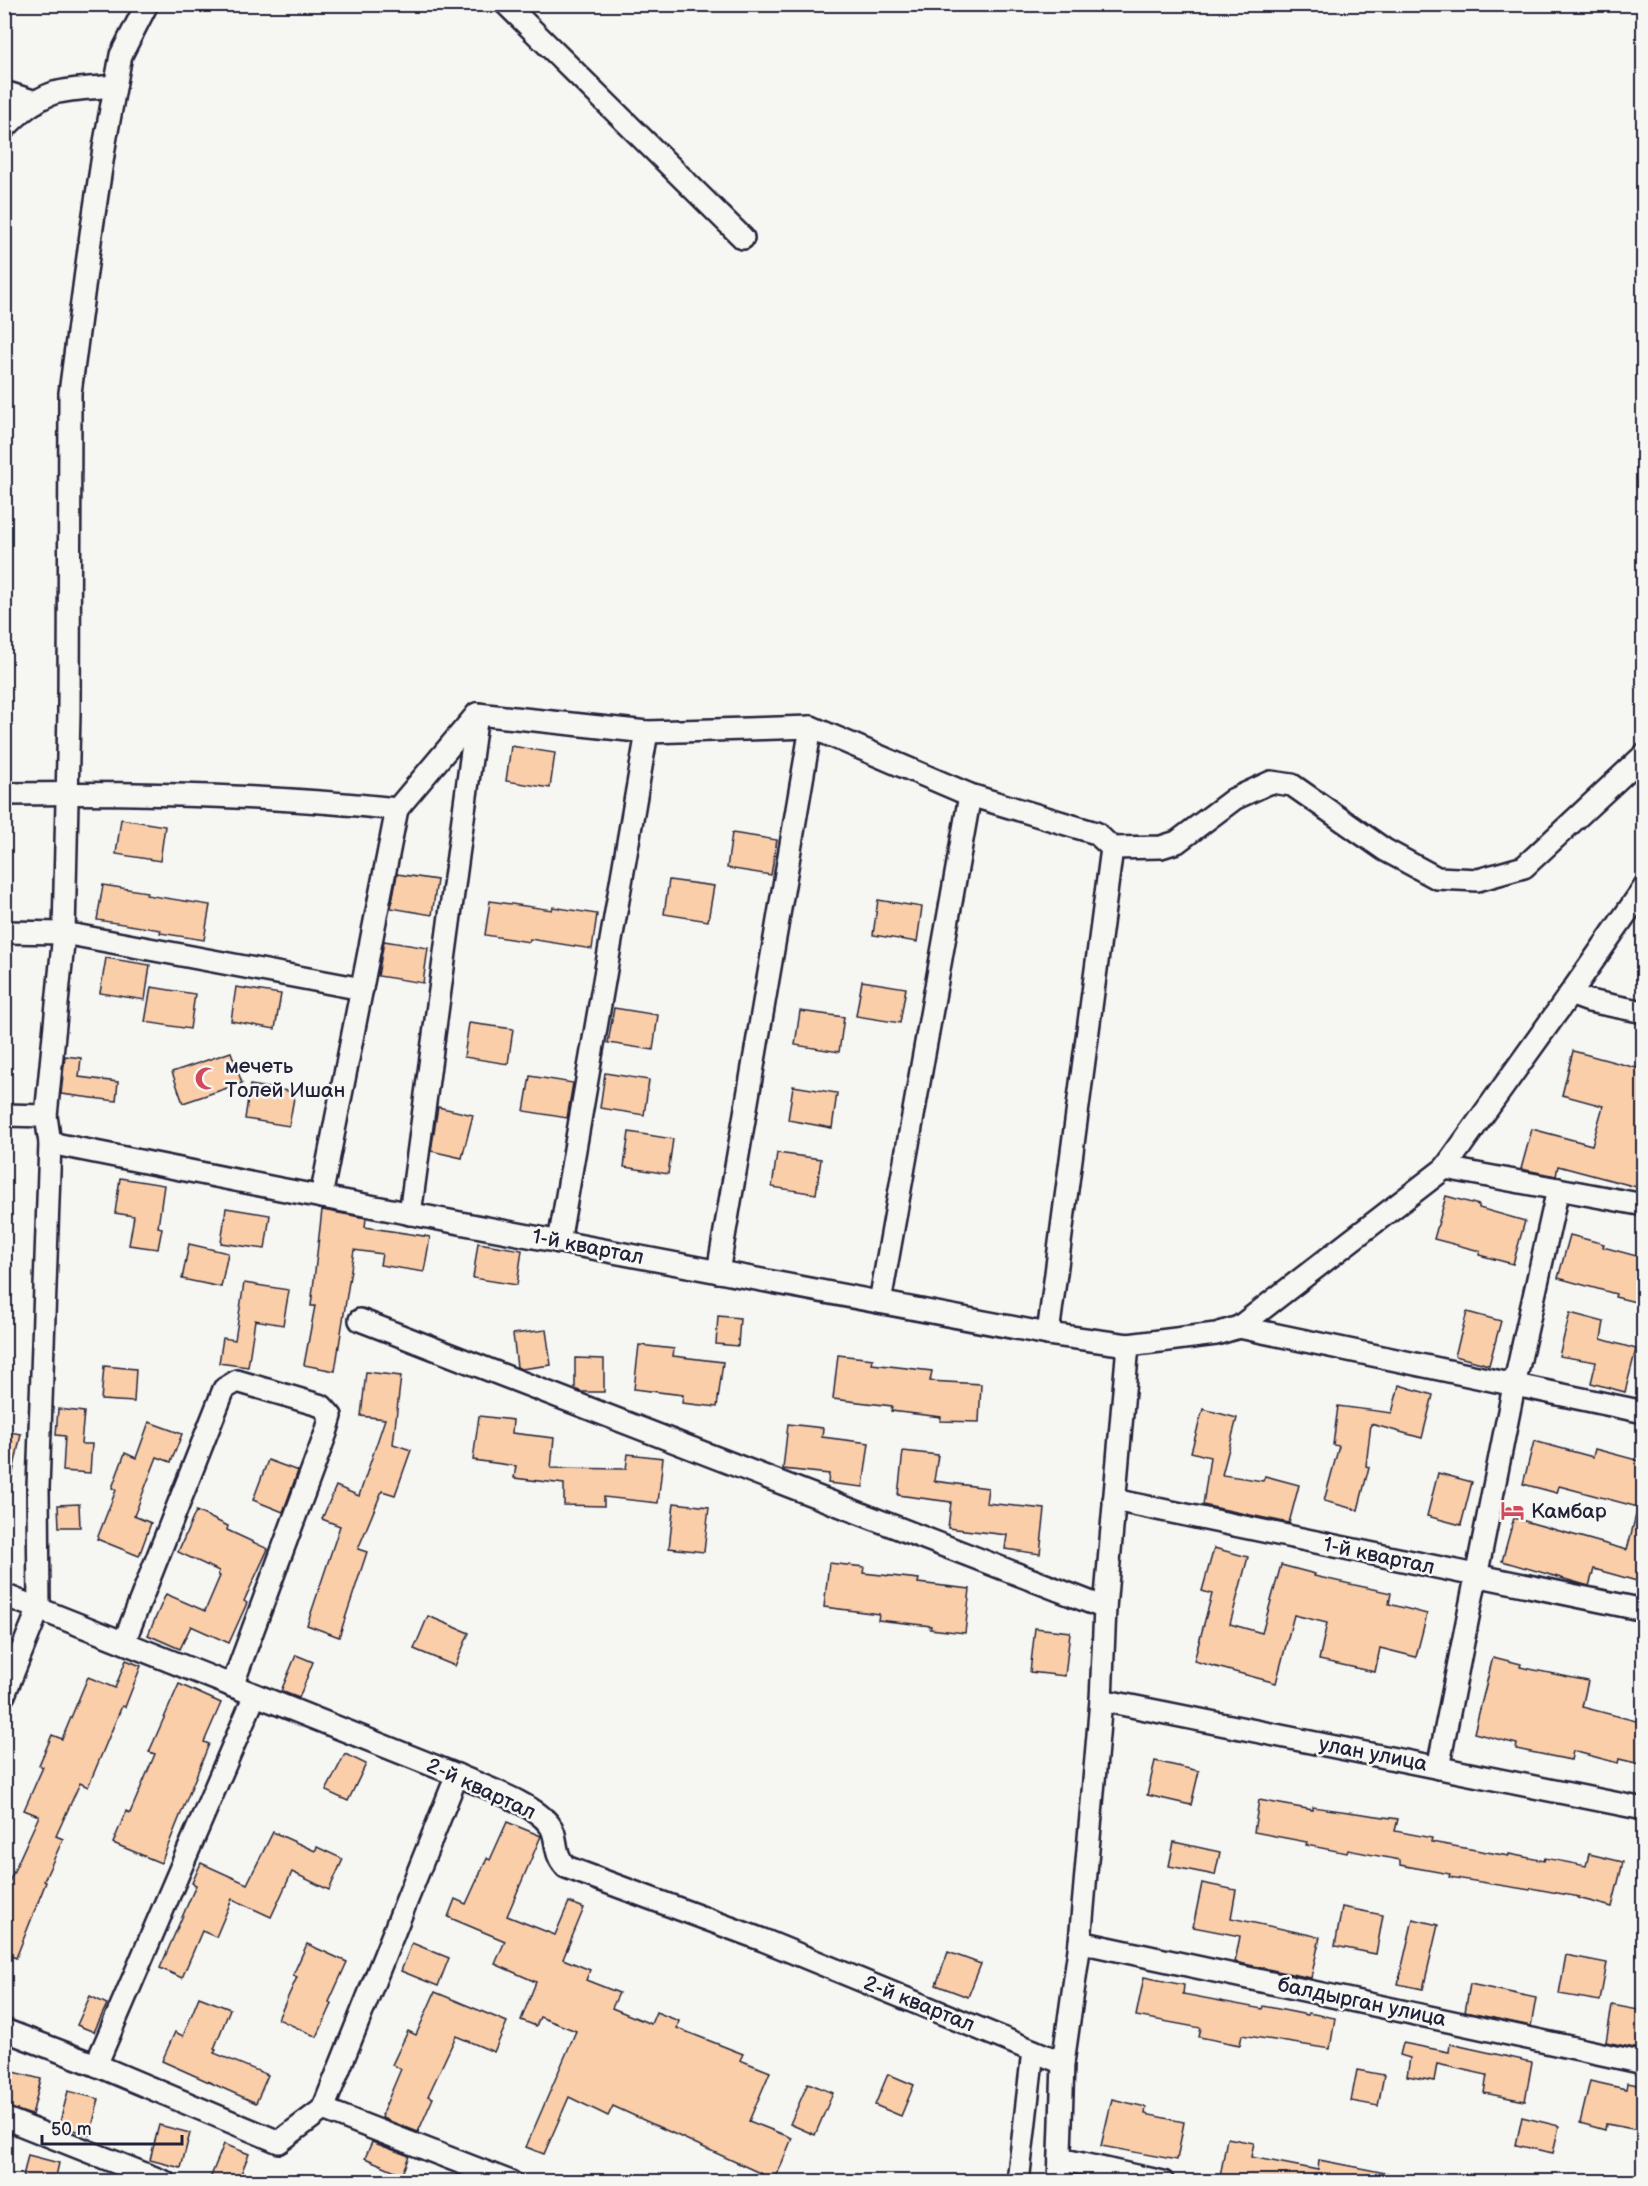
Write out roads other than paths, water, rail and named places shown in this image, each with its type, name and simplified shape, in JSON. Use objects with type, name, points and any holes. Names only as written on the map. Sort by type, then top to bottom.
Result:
[{"type":"street","points":[[4,1695],[39,1608],[38,1488],[50,1143],[46,1116],[64,933],[70,393],[92,223],[121,55],[147,4]]},
{"type":"street","points":[[506,4],[743,238]]},
{"type":"street","points":[[4,129],[36,102],[54,93],[116,86]]},
{"type":"street","points":[[4,92],[36,102]]},
{"type":"street","points":[[477,714],[647,732],[810,727],[970,795],[1096,833],[1112,848],[1161,847],[1177,842],[1234,799],[1270,782],[1292,785],[1385,850],[1437,878],[1478,880],[1524,867],[1644,755]]},
{"type":"street","points":[[321,1197],[397,809],[477,714]]},
{"type":"street","points":[[410,1214],[477,714]]},
{"type":"street","points":[[718,1272],[810,727]]},
{"type":"street","points":[[558,1242],[647,732]]},
{"type":"street","points":[[4,794],[67,793],[314,800],[397,809]]},
{"type":"street","points":[[880,1302],[970,795]]},
{"type":"street","points":[[1048,1334],[1112,848]]},
{"type":"street","points":[[1239,1327],[1444,1168],[1644,888]]},
{"type":"street","points":[[4,932],[64,933],[362,989]]},
{"type":"street","points":[[1570,994],[1589,1001],[1644,1012]]},
{"type":"street","points":[[4,1115],[46,1116]]},
{"type":"street","name":"1-й квартал","points":[[50,1143],[321,1197],[1048,1334],[1128,1345],[1216,1334],[1239,1327]]},
{"type":"street","points":[[1444,1168],[1644,1205]]},
{"type":"street","points":[[1438,1768],[1514,1386],[1558,1189]]},
{"type":"street","points":[[360,1320],[1104,1608]]},
{"type":"street","points":[[1239,1327],[1644,1412]]},
{"type":"street","points":[[1059,2181],[1063,2063],[1080,1942],[1101,1700],[1104,1608],[1128,1345]]},
{"type":"street","points":[[124,1642],[224,1389],[237,1380],[322,1406],[331,1416],[326,1432],[232,1686]]},
{"type":"street","name":"1-й квартал","points":[[1114,1500],[1644,1610]]},
{"type":"street","name":"2-й квартал","points":[[4,1595],[522,1803],[543,1817],[551,1826],[558,1859],[566,1867],[764,1940],[1063,2063]]},
{"type":"street","points":[[96,2065],[255,1695]]},
{"type":"street","name":"улан улица","points":[[1101,1700],[1644,1809]]},
{"type":"street","points":[[4,2030],[96,2065],[279,2142],[323,2109],[457,1775]]},
{"type":"street","name":"балдырган улица","points":[[1080,1942],[1644,2063]]},
{"type":"street","points":[[1018,2181],[1033,2051]]},
{"type":"street","points":[[323,2109],[511,2181]]},
{"type":"street","points":[[4,2118],[165,2181]]},
{"type":"street","points":[[1060,2159],[1163,2181]]},
{"type":"place","name":"мечеть Толей Ишан","points":[[207,1078]]},
{"type":"place","name":"Камбар","points":[[1513,1511]]}]
